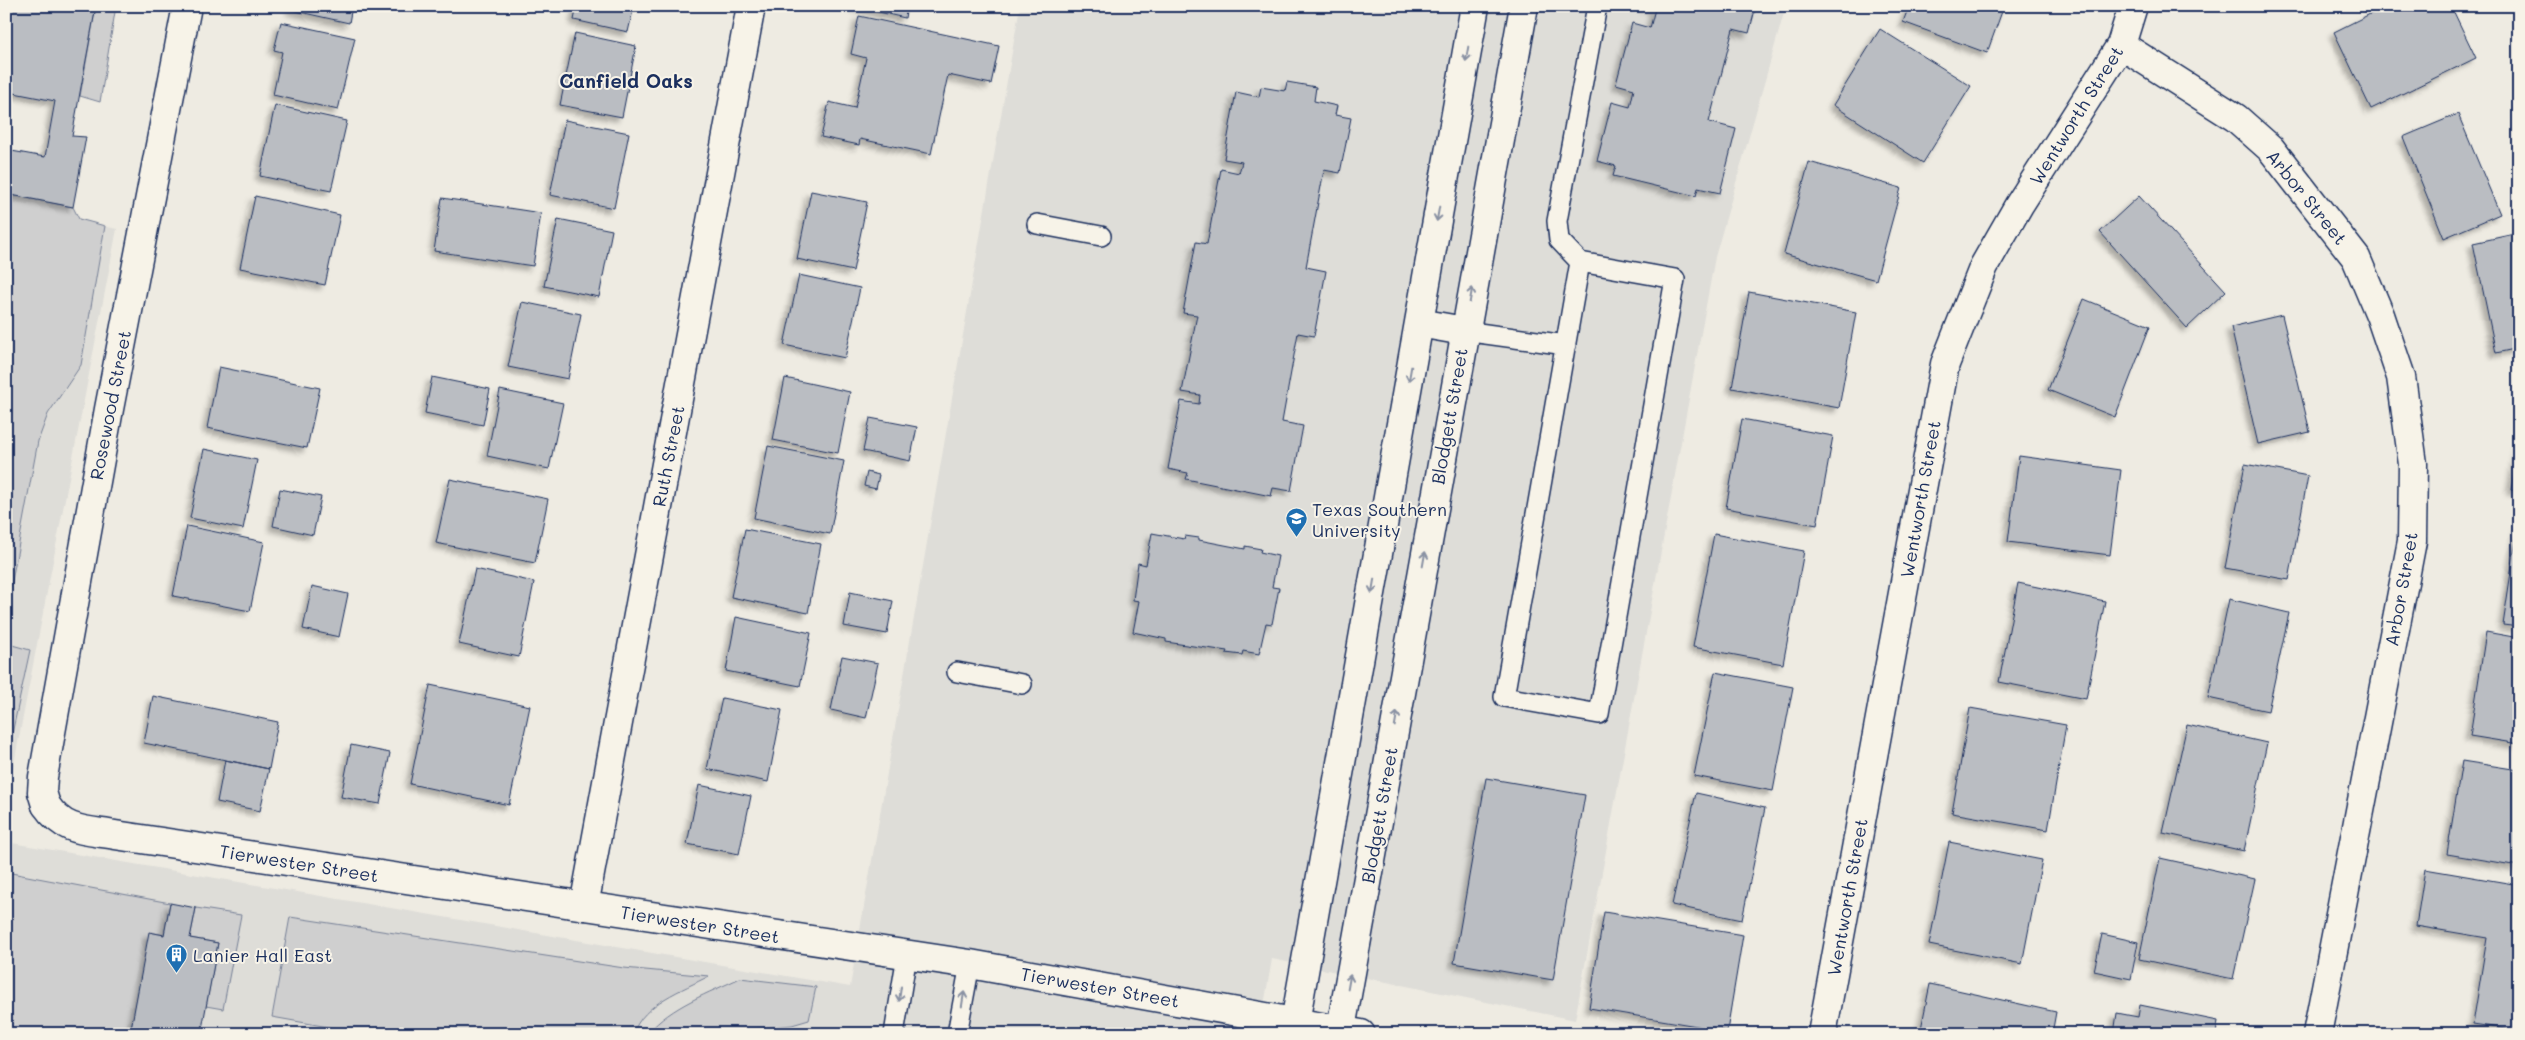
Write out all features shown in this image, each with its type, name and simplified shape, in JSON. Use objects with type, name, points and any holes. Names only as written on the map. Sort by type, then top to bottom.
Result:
[{"type":"street","name":"Rosewood Street","points":[[46,804],[42,792],[46,758],[109,409],[187,6]]},
{"type":"street","name":"Ruth Street","points":[[584,906],[751,6]]},
{"type":"street","points":[[1294,1029],[1476,6]]},
{"type":"street","name":"Blodgett Street","points":[[1347,1033],[1464,331],[1524,6]]},
{"type":"street","name":"Wentworth Street","points":[[1822,1034],[1945,364],[1984,266],[2019,205],[2121,45],[2133,6]]},
{"type":"street","name":"Arbor Street","points":[[2121,45],[2236,118],[2271,149],[2356,258],[2380,315],[2401,377],[2413,464],[2412,541],[2318,1034]]},
{"type":"street","points":[[1419,323],[1464,331]]},
{"type":"street","name":"Tierwester Street","points":[[46,804],[55,818],[69,827],[970,964],[1294,1029],[1347,1033]]},
{"type":"lane","points":[[1580,262],[1504,697],[1598,714],[1675,279],[1580,262],[1559,240],[1557,221],[1597,6]]},
{"type":"lane","points":[[1037,224],[1101,236]]},
{"type":"lane","points":[[1464,331],[1566,345]]},
{"type":"lane","points":[[958,672],[1022,684]]},
{"type":"lane","points":[[894,1034],[907,955]]},
{"type":"lane","points":[[957,1034],[970,964]]},
{"type":"shaded area","points":[[96,6],[116,6],[100,102],[80,96]]},
{"type":"shaded area","name":"Texas Southern University","points":[[1020,6],[1786,6],[1715,257],[1575,1020],[1272,959],[1259,1034],[6,1034],[6,842],[850,987]]},
{"type":"shaded area","points":[[6,194],[73,207],[79,219],[105,226],[81,365],[48,414],[38,441],[6,613]]},
{"type":"shaded area","points":[[6,204],[117,229],[6,805]]},
{"type":"shaded area","points":[[12,645],[30,650],[6,762],[6,674]]},
{"type":"shaded area","points":[[6,872],[170,903],[164,935],[150,932],[130,1034],[6,1034]]},
{"type":"shaded area","points":[[196,908],[241,915],[223,1009],[206,1006],[218,943],[190,938]]},
{"type":"shaded area","points":[[290,917],[624,968],[709,976],[676,992],[655,1006],[645,1014],[633,1034],[368,1034],[272,1017]]},
{"type":"shaded area","points":[[740,978],[816,987],[809,1020],[792,1025],[732,1031],[648,1033],[679,1008]]},
{"type":"building","points":[[6,6],[96,6],[72,136],[86,137],[73,207],[6,194],[6,150],[45,157],[55,101],[9,92],[6,108]]},
{"type":"building","points":[[291,6],[352,6],[349,23],[291,10]]},
{"type":"building","points":[[577,6],[634,6],[628,32],[574,20]]},
{"type":"building","points":[[852,6],[907,6],[905,18]]},
{"type":"building","points":[[1643,6],[1756,6],[1749,33],[1733,29],[1709,122],[1736,129],[1720,193],[1698,188],[1696,196],[1613,176],[1616,166],[1597,161],[1612,102],[1630,107],[1634,89],[1616,84],[1632,23],[1650,28],[1655,9]]},
{"type":"building","points":[[1909,6],[2004,6],[1987,53],[1903,22]]},
{"type":"building","points":[[2386,6],[2451,6],[2476,58],[2371,109],[2334,32]]},
{"type":"building","points":[[859,16],[999,46],[991,84],[948,75],[931,154],[860,139],[859,145],[821,137],[829,102],[855,108],[866,58],[851,54]]},
{"type":"building","points":[[281,22],[355,38],[338,110],[273,95],[282,52],[274,50]]},
{"type":"building","points":[[1880,29],[1971,86],[1923,163],[1833,105]]},
{"type":"building","points":[[575,33],[636,46],[622,117],[560,105]]},
{"type":"building","points":[[1287,82],[1316,87],[1314,101],[1337,106],[1335,115],[1351,118],[1340,173],[1324,170],[1306,267],[1326,271],[1314,336],[1298,333],[1282,422],[1303,426],[1291,491],[1273,488],[1271,496],[1186,479],[1188,473],[1168,469],[1181,401],[1199,404],[1200,395],[1182,392],[1197,315],[1183,313],[1196,242],[1207,244],[1221,169],[1239,173],[1242,162],[1224,159],[1236,92],[1259,97],[1261,87],[1285,91]]},
{"type":"building","points":[[275,105],[347,121],[331,191],[260,176]]},
{"type":"building","points":[[2458,114],[2500,214],[2444,238],[2403,137]]},
{"type":"building","points":[[565,120],[629,133],[614,208],[550,195]]},
{"type":"building","points":[[1809,162],[1901,188],[1876,280],[1784,254]]},
{"type":"building","points":[[811,191],[867,202],[853,271],[797,259]]},
{"type":"building","points":[[255,196],[340,215],[325,285],[240,268]]},
{"type":"building","points":[[2139,196],[2226,291],[2187,328],[2100,232]]},
{"type":"building","points":[[442,198],[541,213],[533,266],[434,251]]},
{"type":"building","points":[[558,219],[612,230],[599,297],[544,286]]},
{"type":"building","points":[[2519,233],[2519,348],[2496,353],[2473,243]]},
{"type":"building","points":[[799,275],[860,288],[845,358],[784,345]]},
{"type":"building","points":[[1749,292],[1856,312],[1839,408],[1732,388]]},
{"type":"building","points":[[2084,299],[2150,326],[2115,417],[2048,390]]},
{"type":"building","points":[[522,302],[581,314],[568,379],[508,367]]},
{"type":"building","points":[[2282,315],[2310,432],[2258,444],[2231,327]]},
{"type":"building","points":[[219,367],[320,388],[307,448],[207,428]]},
{"type":"building","points":[[432,377],[490,389],[483,425],[425,413]]},
{"type":"building","points":[[785,378],[850,392],[838,453],[773,440]]},
{"type":"building","points":[[500,390],[563,403],[549,469],[487,456]]},
{"type":"building","points":[[870,418],[917,427],[910,461],[863,451]]},
{"type":"building","points":[[1742,419],[1833,436],[1817,525],[1726,508]]},
{"type":"building","points":[[2519,444],[2519,491],[2511,490]]},
{"type":"building","points":[[768,446],[844,461],[830,534],[754,518]]},
{"type":"building","points":[[204,449],[257,460],[243,529],[190,518]]},
{"type":"building","points":[[2019,456],[2121,470],[2110,555],[2008,542]]},
{"type":"building","points":[[2245,464],[2308,476],[2289,580],[2225,568]]},
{"type":"building","points":[[867,472],[879,475],[876,489],[864,486]]},
{"type":"building","points":[[450,479],[548,499],[535,563],[436,543]]},
{"type":"building","points":[[280,489],[321,497],[313,535],[273,526]]},
{"type":"building","points":[[187,526],[264,542],[250,611],[173,596]]},
{"type":"building","points":[[2519,526],[2519,627],[2503,625]]},
{"type":"building","points":[[745,529],[821,544],[808,613],[731,597]]},
{"type":"building","points":[[1152,533],[1184,539],[1185,536],[1199,538],[1199,540],[1245,549],[1245,546],[1261,549],[1260,552],[1278,556],[1272,587],[1279,588],[1272,624],[1266,623],[1259,654],[1243,651],[1242,655],[1226,653],[1227,651],[1166,642],[1166,639],[1133,632],[1139,601],[1133,600],[1138,563],[1146,565]]},
{"type":"building","points":[[1714,534],[1804,551],[1783,664],[1693,647]]},
{"type":"building","points":[[475,569],[534,582],[519,657],[459,644]]},
{"type":"building","points":[[2018,583],[2105,601],[2086,699],[1999,682]]},
{"type":"building","points":[[312,586],[348,594],[339,637],[303,629]]},
{"type":"building","points":[[850,592],[893,601],[887,634],[844,626]]},
{"type":"building","points":[[2229,599],[2289,613],[2268,711],[2208,698]]},
{"type":"building","points":[[736,617],[811,633],[800,686],[726,671]]},
{"type":"building","points":[[2486,632],[2519,638],[2519,744],[2470,736]]},
{"type":"building","points":[[842,656],[878,663],[866,718],[831,710]]},
{"type":"building","points":[[1715,672],[1793,687],[1773,791],[1694,776]]},
{"type":"building","points":[[430,685],[530,706],[509,805],[410,784]]},
{"type":"building","points":[[153,696],[278,722],[269,769],[144,743]]},
{"type":"building","points":[[722,698],[782,710],[768,782],[707,769]]},
{"type":"building","points":[[1970,708],[2066,725],[2048,830],[1952,813]]},
{"type":"building","points":[[2187,725],[2267,743],[2244,851],[2163,833]]},
{"type":"building","points":[[351,745],[390,753],[380,804],[341,797]]},
{"type":"building","points":[[225,760],[269,769],[260,811],[217,802]]},
{"type":"building","points":[[2462,761],[2519,770],[2519,866],[2447,854]]},
{"type":"building","points":[[1486,778],[1585,795],[1553,980],[1454,963]]},
{"type":"building","points":[[699,785],[751,796],[739,854],[687,844]]},
{"type":"building","points":[[1696,793],[1765,808],[1742,920],[1672,905]]},
{"type":"building","points":[[1949,842],[2042,860],[2022,964],[1929,945]]},
{"type":"building","points":[[2160,858],[2255,879],[2233,979],[2139,959]]},
{"type":"building","points":[[2425,869],[2519,885],[2519,1031],[2473,1024],[2487,938],[2416,926]]},
{"type":"building","name":"Lanier Hall East","points":[[170,903],[196,908],[190,938],[218,943],[201,1034],[130,1034],[149,932],[164,935]]},
{"type":"building","points":[[1604,912],[1743,935],[1727,1031],[1589,1008]]},
{"type":"building","points":[[2102,934],[2138,942],[2131,979],[2094,971]]},
{"type":"building","points":[[1930,984],[2056,1012],[2052,1034],[1920,1034]]},
{"type":"building","points":[[2140,1005],[2218,1021],[2216,1034],[2114,1034],[2117,1013],[2138,1017]]},
{"type":"place","name":"Texas Southern University","points":[[1296,538]]},
{"type":"place","name":"Lanier Hall East","points":[[177,974]]},
{"type":"district","name":"Canfield Oaks","points":[[626,80]]}]
